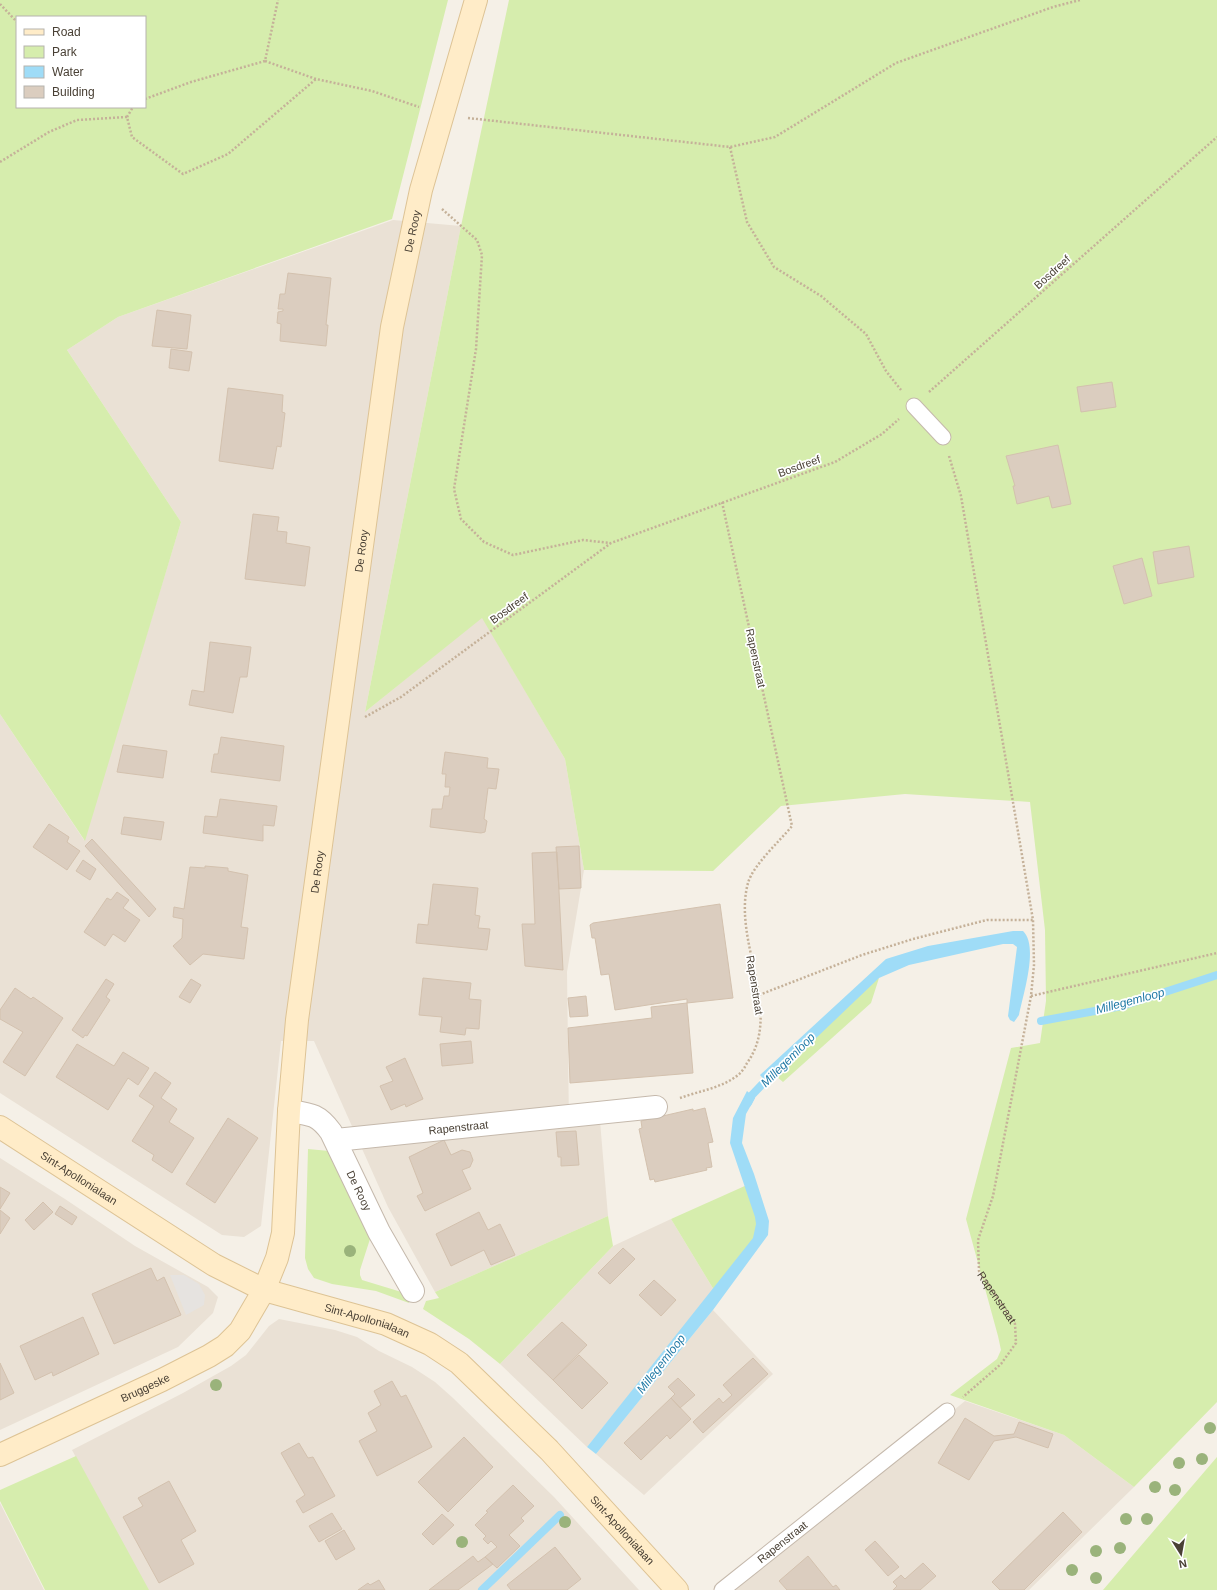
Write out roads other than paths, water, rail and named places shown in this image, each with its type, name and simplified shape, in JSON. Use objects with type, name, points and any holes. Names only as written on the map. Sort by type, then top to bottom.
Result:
[{"type":"street","name":"De Rooy","points":[[264,1290],[277,1258],[283,1233],[289,1111],[297,1020],[392,327],[421,190],[476,0]]},
{"type":"street","name":"Rapenstraat","points":[[336,1140],[656,1107]]},
{"type":"street","name":"De Rooy","points":[[289,1111],[315,1116],[324,1122],[336,1140],[379,1232],[413,1291]]},
{"type":"street","name":"Sint-Apollonialaan","points":[[0,1127],[214,1265],[264,1290],[386,1324],[430,1344],[459,1363],[549,1450],[677,1590]]},
{"type":"street","name":"Bruggeske","points":[[0,1455],[162,1380],[225,1346],[240,1331],[264,1290]]},
{"type":"lane","points":[[914,406],[942,437]]},
{"type":"lane","name":"Rapenstraat","points":[[722,1590],[947,1411]]},
{"type":"water","points":[[1013,931],[1023,931],[1028,938],[1030,948],[1030,959],[1026,984],[1019,1015],[1014,1022],[1010,1020],[1008,1016],[1017,947],[1013,944],[1003,944],[909,965],[879,978],[768,1084],[760,1075],[886,959],[928,946]]},
{"type":"water","points":[[747,1091],[755,1098],[746,1114],[742,1143],[769,1221],[768,1235],[713,1310],[596,1454],[587,1447],[753,1238],[756,1224],[755,1217],[730,1143],[733,1118]]},
{"type":"waterway","name":"Millegemloop","points":[[1041,1021],[1122,1006],[1217,975]]},
{"type":"waterway","name":"Millegemloop","points":[[748,1103],[752,1095],[772,1074]]},
{"type":"waterway","name":"Millegemloop","points":[[482,1590],[560,1515]]}]
